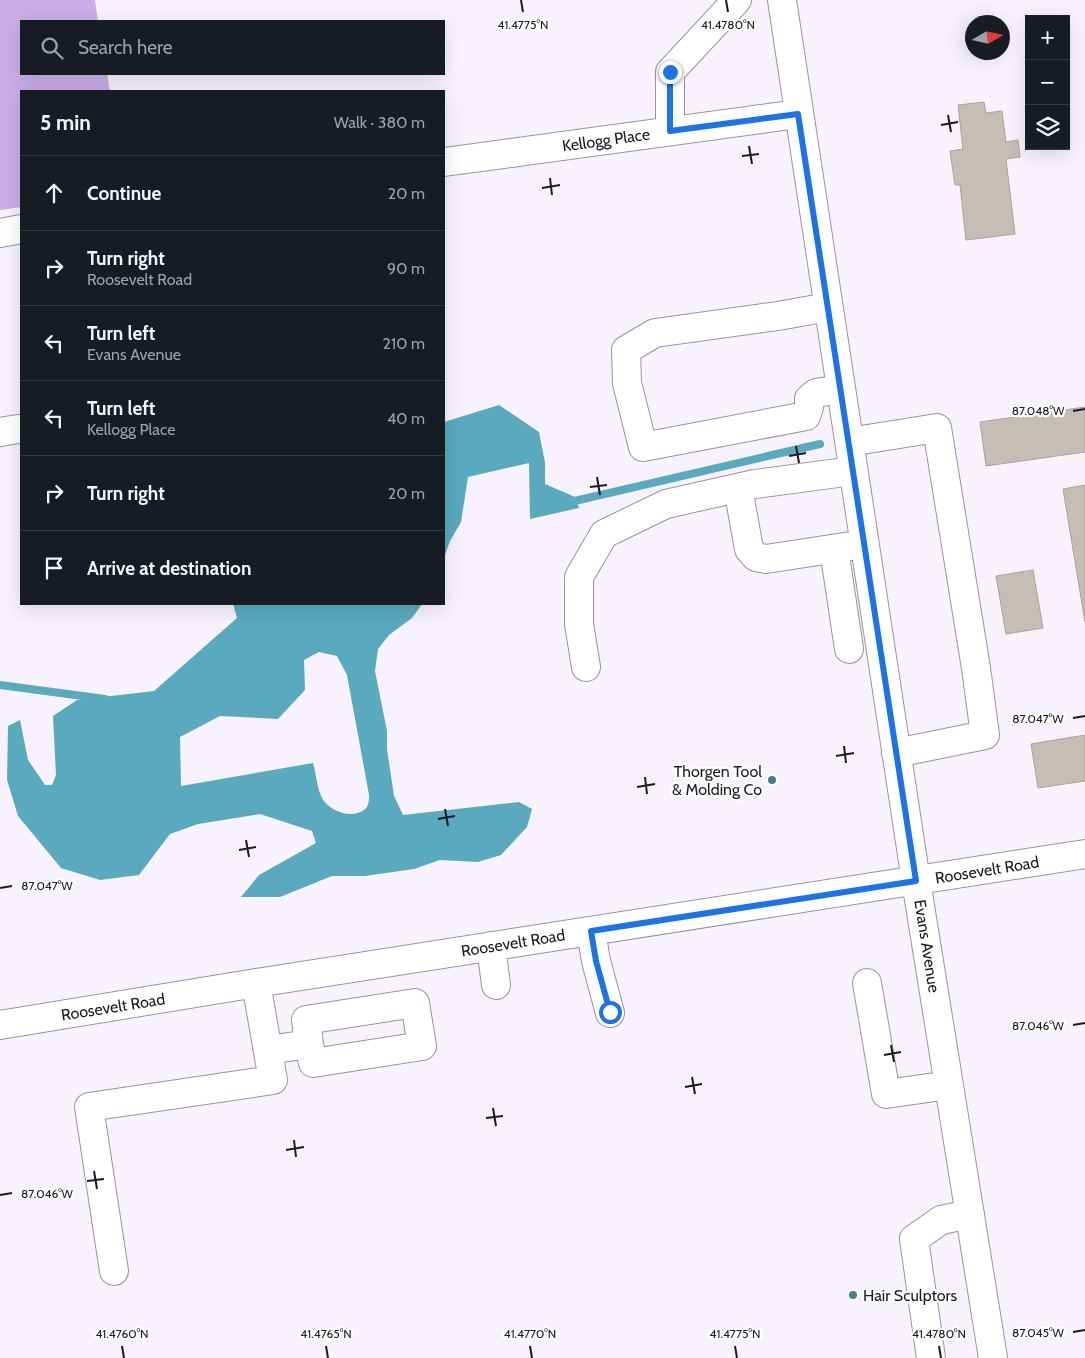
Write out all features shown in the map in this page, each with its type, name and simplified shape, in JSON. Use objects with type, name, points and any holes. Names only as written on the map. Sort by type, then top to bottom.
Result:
[{"type":"street","points":[[670,131],[670,72],[737,0]]},
{"type":"street","name":"Evans Avenue","points":[[782,0],[916,881],[993,1358]]},
{"type":"street","name":"Kellogg Place","points":[[445,162],[798,114]]},
{"type":"street","points":[[0,233],[20,229]]},
{"type":"street","points":[[828,307],[656,333],[626,350],[627,383],[643,447],[806,416],[809,399],[816,393],[840,389]]},
{"type":"street","points":[[849,442],[937,428],[976,668],[985,734],[896,752]]},
{"type":"street","points":[[586,668],[579,624],[579,577],[604,534],[666,504],[755,484],[853,471]]},
{"type":"street","points":[[738,488],[749,549],[756,557],[766,559],[864,544]]},
{"type":"street","points":[[834,549],[848,649]]},
{"type":"street","name":"Roosevelt Road","points":[[0,1025],[256,983],[1085,854]]},
{"type":"street","points":[[591,931],[596,961],[610,1012]]},
{"type":"street","points":[[491,946],[496,985]]},
{"type":"street","points":[[114,1271],[89,1107],[273,1080],[256,983]]},
{"type":"street","points":[[867,983],[886,1094],[949,1085]]},
{"type":"street","points":[[268,1050],[310,1044]]},
{"type":"street","points":[[931,1358],[914,1239],[941,1220],[970,1214]]},
{"type":"shaded area","points":[[0,0],[95,0],[98,20],[20,20],[20,75],[107,75],[110,90],[20,90],[20,207],[0,210]]},
{"type":"water","points":[[499,405],[539,432],[545,463],[545,484],[575,497],[579,508],[530,519],[529,463],[468,477],[461,522],[450,541],[445,555],[445,422]]},
{"type":"water","points":[[233,605],[421,605],[412,618],[389,635],[378,649],[375,671],[387,731],[387,749],[394,796],[403,815],[519,802],[532,809],[527,827],[501,855],[478,862],[440,860],[414,869],[365,876],[332,876],[280,897],[241,897],[259,875],[316,843],[312,831],[260,814],[198,824],[170,834],[139,875],[100,880],[61,868],[18,816],[7,780],[8,726],[20,720],[28,760],[45,785],[52,785],[56,775],[53,716],[77,700],[154,691],[237,618]],"holes":[[[319,652],[337,656],[347,675],[369,795],[368,806],[362,811],[350,814],[343,813],[336,811],[325,803],[319,790],[313,763],[181,786],[180,737],[220,716],[278,719],[305,690],[304,660]]]},
{"type":"building","points":[[984,102],[986,113],[1002,111],[1006,142],[1018,140],[1020,157],[1006,159],[1015,234],[966,240],[960,185],[955,185],[950,151],[963,149],[958,105]]},
{"type":"building","points":[[1085,407],[1085,452],[986,466],[980,422]]},
{"type":"building","points":[[1085,485],[1085,622],[1063,489]]},
{"type":"building","points":[[1033,570],[1043,628],[1006,634],[996,576]]},
{"type":"building","points":[[1085,735],[1085,781],[1038,788],[1031,744]]},
{"type":"waterway","points":[[566,503],[820,444]]},
{"type":"waterway","points":[[0,685],[105,699]]},
{"type":"place","name":"Thorgen Tool & Molding Co","points":[[772,780]]},
{"type":"place","name":"Hair Sculptors","points":[[853,1295]]},
{"type":"route","points":[[610,1012],[596,961],[591,931],[916,881],[798,114],[670,131],[670,72]]}]
